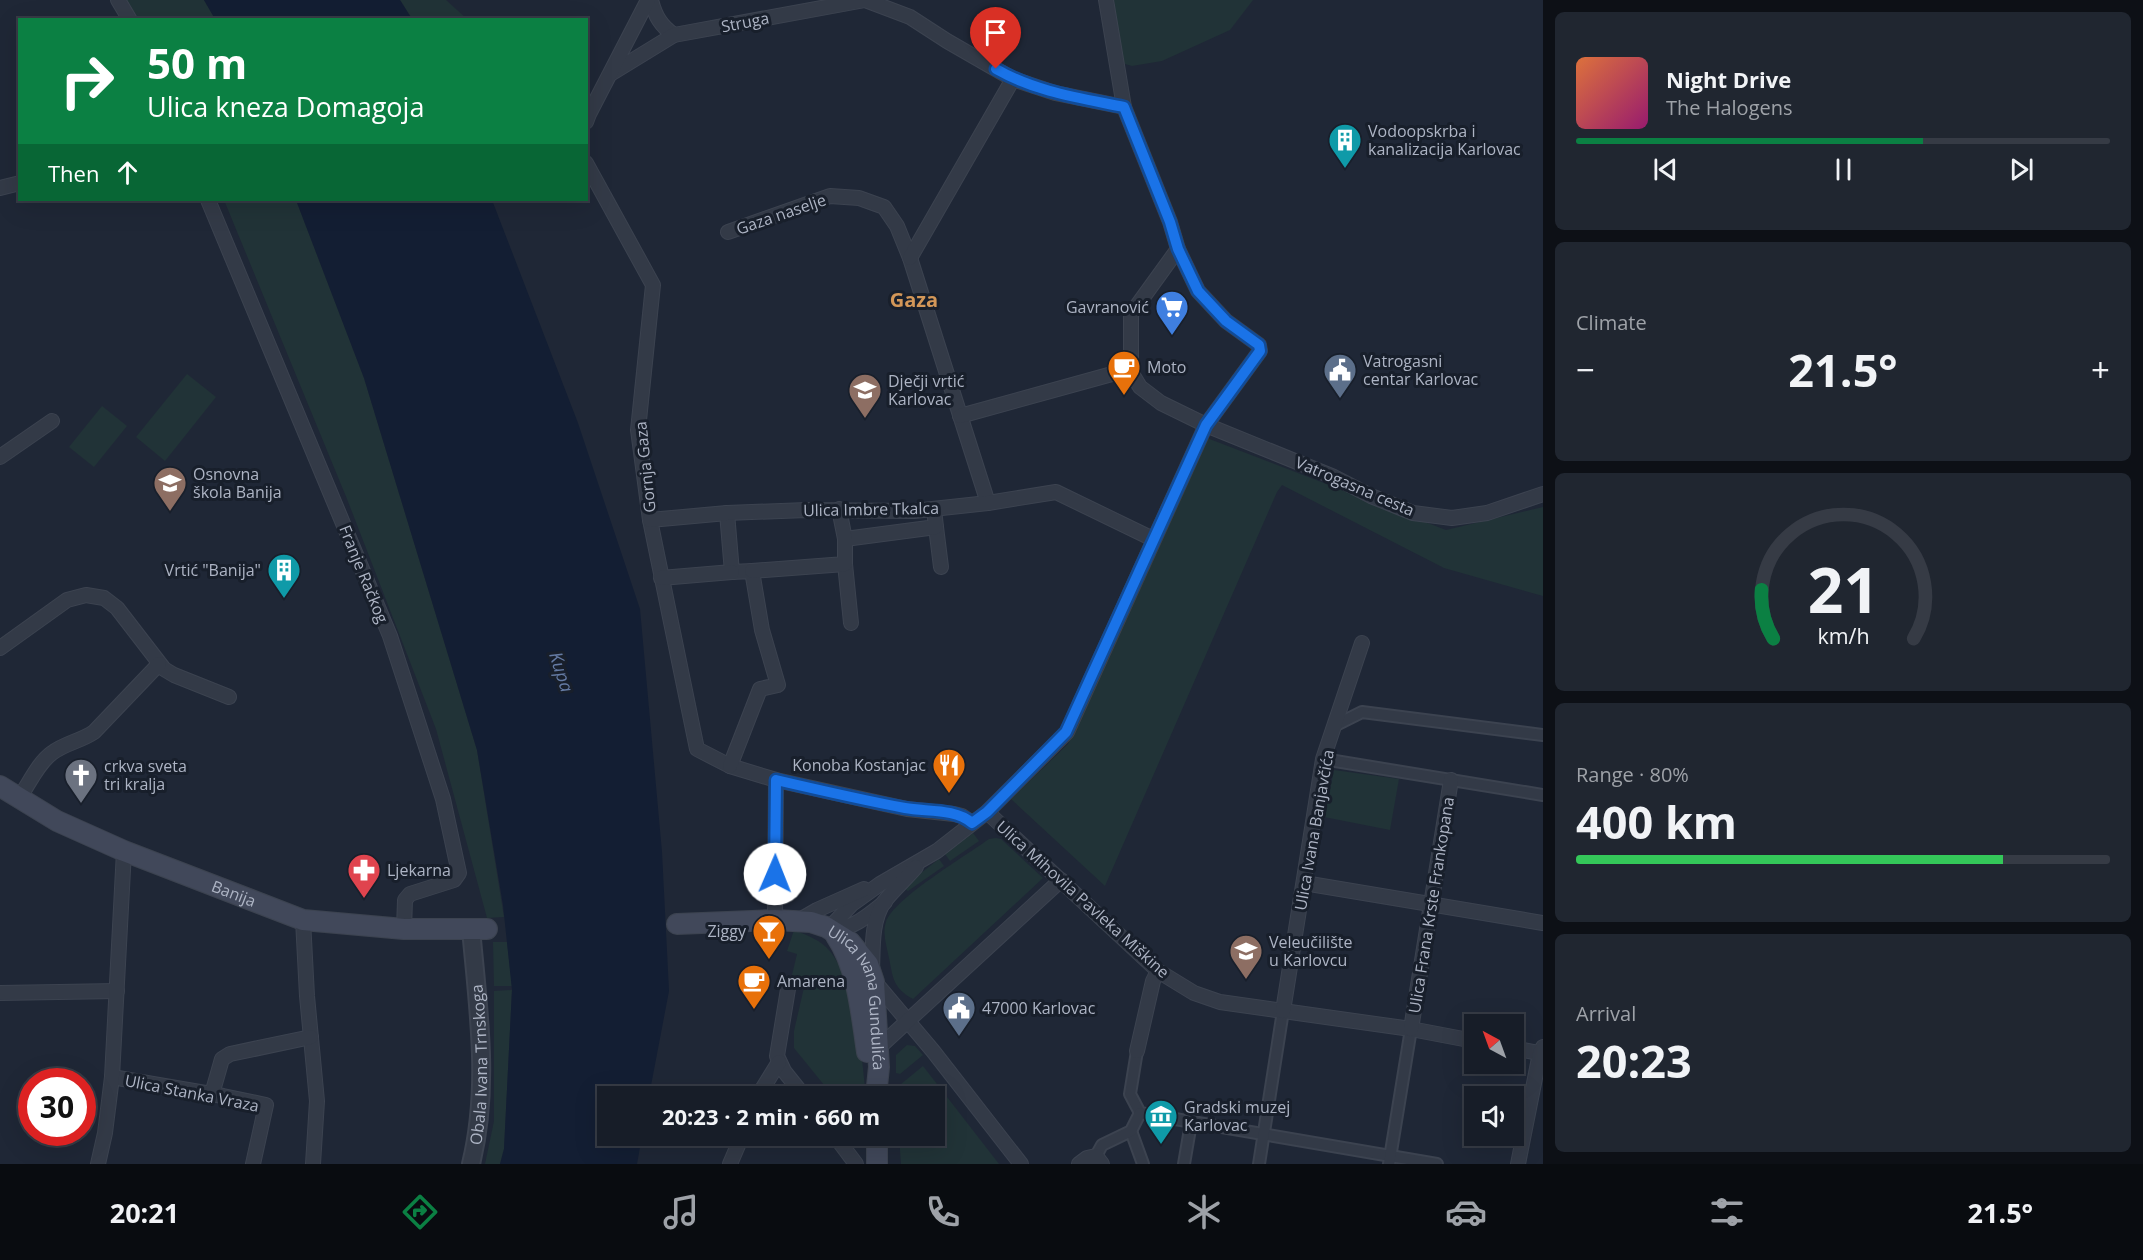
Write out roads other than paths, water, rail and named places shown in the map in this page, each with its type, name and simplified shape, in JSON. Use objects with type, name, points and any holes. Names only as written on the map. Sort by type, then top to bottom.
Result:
[{"type":"main road","name":"Banija","points":[[0,786],[57,821],[124,851],[303,920],[404,929],[479,929]]},
{"type":"main road","points":[[677,924],[798,921],[819,924],[837,938]]},
{"type":"main road","name":"Ulica Ivana Gundulića","points":[[873,1054],[849,962],[837,938],[843,937],[858,950],[873,977],[873,1054],[876,1086]]},
{"type":"street","points":[[118,0],[129,18]]},
{"type":"street","points":[[650,0],[654,13],[663,27],[675,35]]},
{"type":"street","points":[[588,117],[650,0]]},
{"type":"street","name":"Struga","points":[[612,73],[675,35],[865,0],[910,17],[1013,79],[1055,93],[1124,107]]},
{"type":"street","points":[[837,938],[835,922],[842,913],[880,884],[920,862],[987,812],[1066,732],[1206,425],[1260,351],[1260,347],[1226,321],[1198,291],[1178,249],[1170,222],[1124,107],[1106,0]]},
{"type":"street","points":[[910,258],[1013,79]]},
{"type":"street","name":"Gornja Gaza","points":[[588,167],[653,285],[638,430],[650,520],[697,749],[730,766]]},
{"type":"street","points":[[0,188],[18,184]]},
{"type":"street","name":"Gaza naselje","points":[[728,232],[830,196],[859,198],[884,207],[897,226],[910,258],[988,503]]},
{"type":"street","name":"Franje Račkog","points":[[208,201],[390,636],[443,799],[459,873],[454,880],[410,894],[407,897],[404,929]]},
{"type":"street","name":"Vatrogasna cesta","points":[[1178,249],[1131,314],[1131,372],[1140,387],[1161,403],[1206,425],[1334,477],[1371,496],[1413,513],[1452,518],[1487,513],[1543,494]]},
{"type":"street","points":[[960,416],[1113,374]]},
{"type":"street","points":[[0,458],[52,420]]},
{"type":"street","name":"Ulica Imbre Tkalca","points":[[650,520],[727,513],[839,509],[914,511],[988,503],[1056,492],[1153,539]]},
{"type":"street","points":[[839,509],[845,539],[845,564],[851,622]]},
{"type":"street","points":[[934,509],[941,567]]},
{"type":"street","points":[[727,513],[732,572]]},
{"type":"street","points":[[845,539],[936,527]]},
{"type":"street","points":[[661,578],[845,564]]},
{"type":"street","points":[[752,571],[762,630],[778,685],[760,689],[730,766],[776,780],[907,808],[954,814],[972,823]]},
{"type":"street","points":[[0,646],[67,600],[86,596],[104,598],[117,608],[159,664],[174,675],[229,698]]},
{"type":"street","name":"Ulica Ivana Banjavčića","points":[[1259,1164],[1323,759],[1362,643]]},
{"type":"street","points":[[19,798],[50,754],[94,732],[159,664]]},
{"type":"street","points":[[1334,726],[1362,712],[1543,735]]},
{"type":"street","points":[[1323,759],[1543,795]]},
{"type":"street","points":[[775,920],[776,780]]},
{"type":"street","name":"Ulica Frana Krste Frankopana","points":[[1411,1029],[1450,780]]},
{"type":"street","name":"Ulica Mihovila Pavleka Miškine","points":[[987,812],[1158,971],[1194,993],[1220,1002],[1411,1029],[1464,1039]]},
{"type":"street","points":[[112,1077],[124,851]]},
{"type":"street","points":[[837,938],[885,902],[920,862]]},
{"type":"street","points":[[873,1054],[906,1021],[1061,880]]},
{"type":"street","points":[[1304,883],[1543,923]]},
{"type":"street","points":[[798,921],[844,897],[880,884]]},
{"type":"street","points":[[885,902],[876,922],[873,977],[1021,1164]]},
{"type":"street","points":[[303,920],[317,1101],[313,1164]]},
{"type":"street","name":"Obala Ivana Trnskoga","points":[[471,1164],[481,1105],[482,1076],[479,929]]},
{"type":"street","points":[[1140,1113],[1130,1094],[1137,1051],[1153,981],[1158,971]]},
{"type":"street","points":[[789,983],[777,1046],[779,1062],[796,1086]]},
{"type":"street","points":[[0,993],[117,990]]},
{"type":"street","points":[[1389,1161],[1411,1029]]},
{"type":"street","points":[[212,1094],[222,1059],[230,1054],[311,1036]]},
{"type":"street","points":[[1518,1164],[1542,1052],[1524,1049]]},
{"type":"street","points":[[764,1086],[779,1062]]},
{"type":"street","points":[[768,1078],[775,1075],[789,1078]]},
{"type":"street","name":"Ulica Stanka Vraza","points":[[98,1164],[105,1133],[112,1077],[266,1105],[253,1164]]},
{"type":"street","points":[[1140,1113],[1389,1161],[1437,1164]]},
{"type":"street","points":[[1079,1164],[1087,1158],[1099,1160],[1102,1145],[1131,1131],[1140,1113]]},
{"type":"street","points":[[1184,1164],[1191,1123]]},
{"type":"street","points":[[1131,1131],[1143,1164]]},
{"type":"street","points":[[730,1164],[738,1146]]},
{"type":"street","points":[[842,1146],[853,1160],[877,1151]]},
{"type":"water","points":[[204,0],[400,0],[411,18],[214,18]]},
{"type":"water","name":"Kupa","points":[[296,201],[492,201],[578,423],[640,609],[662,852],[669,991],[651,1086],[597,1086],[597,1146],[640,1146],[637,1164],[500,1164],[504,1149],[512,990],[503,905],[477,750],[364,378]]},
{"type":"place","name":"Vodoopskrba i kanalizacija Karlovac","points":[[1345,169]]},
{"type":"place","name":"Gavranović","points":[[1172,336]]},
{"type":"place","name":"Moto","points":[[1124,396]]},
{"type":"place","name":"Vatrogasni centar Karlovac","points":[[1340,399]]},
{"type":"place","name":"Dječji vrtić Karlovac","points":[[865,419]]},
{"type":"place","name":"Osnovna škola Banija","points":[[170,512]]},
{"type":"place","name":"Vrtić \"Banija\"","points":[[284,599]]},
{"type":"place","name":"Konoba Kostanjac","points":[[949,794]]},
{"type":"place","name":"crkva sveta tri kralja","points":[[81,804]]},
{"type":"place","name":"Ljekarna","points":[[364,899]]},
{"type":"place","name":"Ziggy","points":[[769,960]]},
{"type":"place","name":"Veleučilište u Karlovcu","points":[[1246,980]]},
{"type":"place","name":"Amarena","points":[[754,1010]]},
{"type":"place","name":"47000 Karlovac","points":[[959,1037]]},
{"type":"place","name":"Gradski muzej Karlovac","points":[[1161,1145]]},
{"type":"district","name":"Gaza","points":[[914,300]]}]
